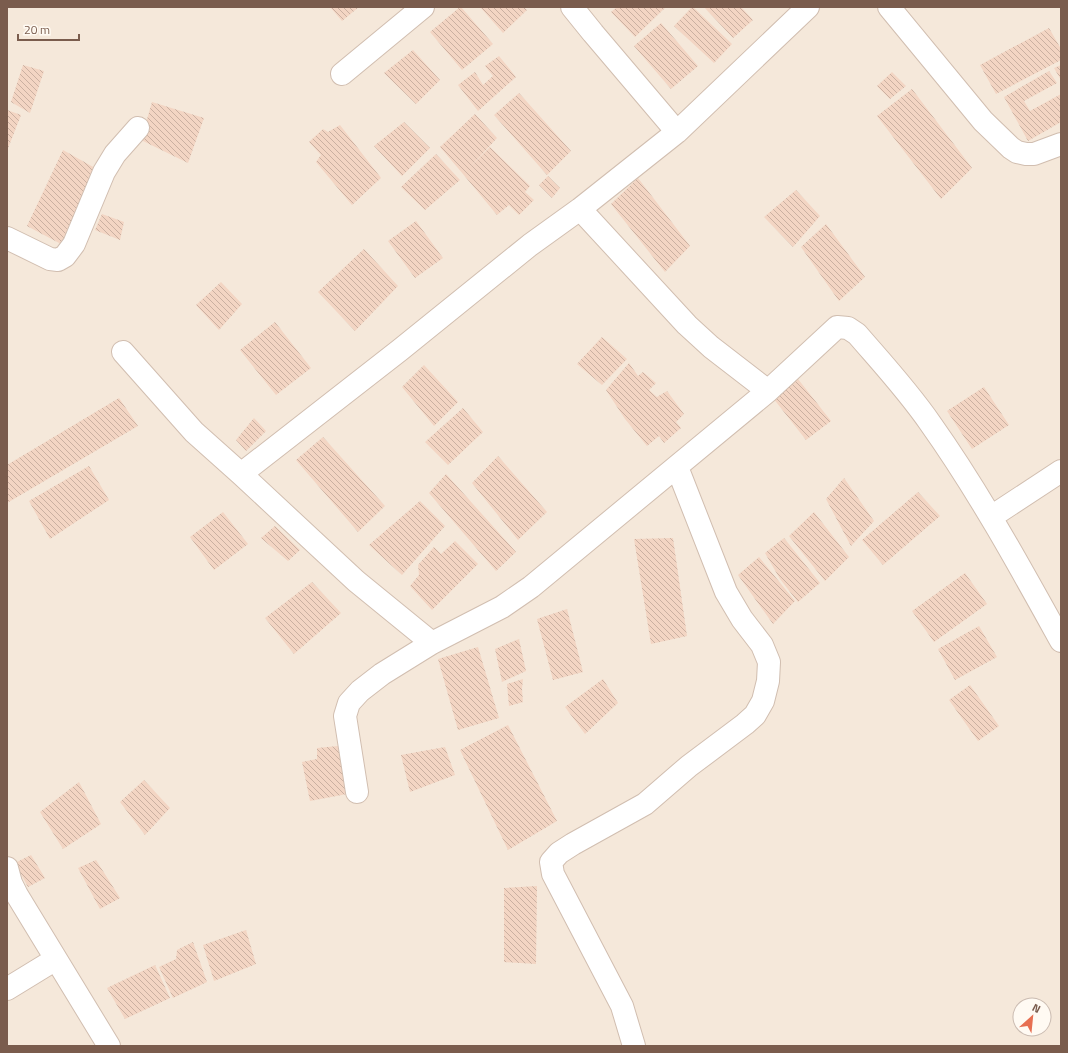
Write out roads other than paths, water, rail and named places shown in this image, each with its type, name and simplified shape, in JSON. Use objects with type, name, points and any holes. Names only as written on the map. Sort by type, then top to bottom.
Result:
[{"type":"street","points":[[342,74],[423,7]]},
{"type":"street","points":[[572,7],[677,132]]},
{"type":"street","points":[[241,474],[400,350],[530,245],[580,209],[677,132],[808,7]]},
{"type":"street","points":[[889,7],[983,121],[1011,148],[1017,152],[1034,154],[1061,144]]},
{"type":"street","points":[[7,238],[50,259],[58,260],[66,256],[74,244],[104,172],[114,154],[138,128]]},
{"type":"street","points":[[580,209],[687,325],[711,347],[768,391]]},
{"type":"street","points":[[357,792],[345,716],[349,703],[360,691],[382,674],[432,643],[502,607],[531,587],[768,391],[837,327],[848,328],[857,334],[899,383],[929,422],[956,461],[991,517],[1061,642]]},
{"type":"street","points":[[123,352],[194,432],[356,581],[432,643]]},
{"type":"street","points":[[634,1046],[622,1006],[553,874],[552,862],[558,853],[645,804],[689,766],[745,724],[754,715],[762,701],[768,681],[769,662],[762,645],[742,619],[726,592],[677,466]]},
{"type":"street","points":[[991,517],[1061,471]]},
{"type":"street","points":[[7,868],[16,895],[109,1046]]},
{"type":"street","points":[[7,989],[56,959]]}]
